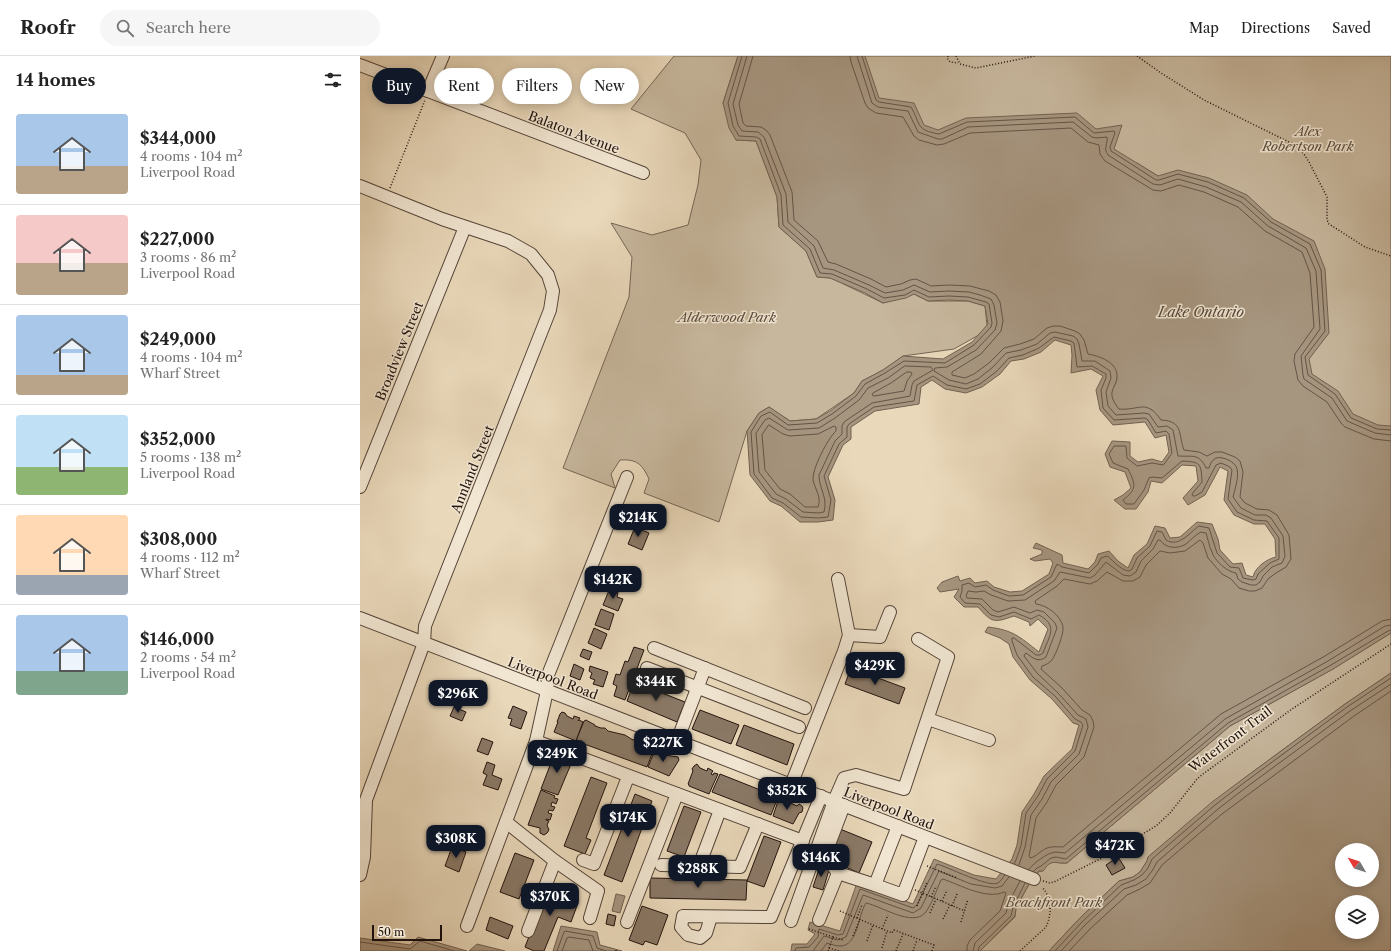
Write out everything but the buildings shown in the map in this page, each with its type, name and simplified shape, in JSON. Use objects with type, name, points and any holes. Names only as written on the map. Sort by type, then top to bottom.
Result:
[{"type":"street","points":[[428,91],[443,56]]},
{"type":"street","name":"Balaton Avenue","points":[[360,65],[643,173]]},
{"type":"street","name":"Annland Street","points":[[360,186],[465,227],[508,241],[531,254],[548,275],[552,292],[550,310],[424,626],[424,643],[363,799],[364,856],[360,875]]},
{"type":"street","name":"Broadview Street","points":[[360,486],[465,227]]},
{"type":"street","points":[[467,926],[536,741],[547,692],[548,675],[627,477]]},
{"type":"street","points":[[791,785],[849,635],[838,579]]},
{"type":"street","points":[[849,635],[880,637],[890,612]]},
{"type":"street","name":"Liverpool Road","points":[[360,618],[547,692],[1034,879]]},
{"type":"street","points":[[918,639],[948,657],[904,789],[856,775],[844,778],[827,854],[838,873],[903,895],[925,837]]},
{"type":"street","points":[[654,648],[805,708]]},
{"type":"street","points":[[647,668],[799,727]]},
{"type":"street","points":[[677,741],[705,668]]},
{"type":"street","points":[[928,719],[989,740]]},
{"type":"street","points":[[536,741],[628,777],[803,841]]},
{"type":"street","points":[[583,860],[594,864],[628,777]]},
{"type":"street","points":[[627,922],[677,794]]},
{"type":"street","points":[[711,917],[771,917],[821,796]]},
{"type":"street","points":[[791,921],[839,803]]},
{"type":"street","points":[[699,866],[720,810]]},
{"type":"street","points":[[506,822],[555,861],[598,891],[590,918]]},
{"type":"street","points":[[661,865],[740,867],[758,824]]},
{"type":"street","points":[[875,885],[898,826]]},
{"type":"street","points":[[528,931],[555,861]]},
{"type":"street","points":[[819,920],[838,873]]},
{"type":"path","points":[[948,56],[947,58],[950,62],[976,68],[1035,56]]},
{"type":"path","points":[[956,56],[958,63]]},
{"type":"path","points":[[1137,56],[1161,74],[1204,100],[1295,145],[1304,154],[1309,162],[1327,197],[1327,220],[1329,224],[1365,247],[1391,256]]},
{"type":"path","points":[[387,197],[428,91]]},
{"type":"path","name":"Waterfront Trail","points":[[1034,879],[1050,883],[1054,882],[1102,858],[1156,826],[1170,813],[1197,779],[1203,774],[1292,709],[1391,644]]},
{"type":"path","points":[[927,866],[957,878]]},
{"type":"path","points":[[1020,951],[1046,927],[1050,912],[1047,894],[1034,879]]},
{"type":"path","points":[[917,906],[926,882]]},
{"type":"path","points":[[931,897],[936,886]]},
{"type":"path","points":[[915,890],[965,911]]},
{"type":"path","points":[[942,901],[947,890]]},
{"type":"path","points":[[943,919],[957,894]]},
{"type":"path","points":[[961,922],[968,898]]},
{"type":"path","points":[[930,913],[936,899]]},
{"type":"path","points":[[857,918],[862,905]]},
{"type":"path","points":[[840,911],[892,933],[894,930],[934,945],[932,951]]},
{"type":"path","points":[[882,929],[888,915]]},
{"type":"path","points":[[853,936],[860,920]]},
{"type":"path","points":[[867,942],[873,925]]},
{"type":"path","points":[[809,929],[843,940]]},
{"type":"path","points":[[882,948],[887,931]]},
{"type":"path","points":[[896,951],[903,934]]},
{"type":"path","points":[[828,951],[833,937]]},
{"type":"path","points":[[913,951],[918,939]]},
{"type":"path","points":[[829,948],[839,951]]},
{"type":"green space","name":"Alderwood Park","points":[[674,56],[738,56],[723,103],[736,140],[756,141],[777,197],[779,227],[806,251],[817,277],[831,278],[883,303],[914,294],[928,301],[968,301],[985,306],[987,326],[977,336],[954,349],[903,356],[883,370],[862,381],[854,393],[816,419],[790,421],[769,407],[759,413],[747,431],[719,522],[644,493],[649,479],[641,466],[631,460],[620,460],[611,474],[615,488],[563,468],[629,297],[632,257],[611,223],[652,235],[688,225],[698,185],[701,160],[685,133],[631,109],[635,104],[639,104],[639,99]]},
{"type":"green space","name":"Alex Robertson Park","points":[[846,56],[1391,56],[1391,453],[1314,402],[1158,176],[1137,163],[985,138],[881,128]]},
{"type":"green space","name":"Beachfront Park","points":[[1391,633],[1391,673],[1345,704],[1243,779],[1148,857],[1140,872],[1133,877],[1119,881],[1079,919],[1049,951],[980,951],[1015,917],[1016,908],[1028,886],[1039,871],[1043,871],[1049,864],[1054,862],[1067,863],[1230,726],[1333,669]]},
{"type":"water","name":"Lake Ontario","points":[[738,56],[865,56],[879,98],[914,103],[924,125],[938,130],[966,118],[1077,113],[1096,129],[1122,125],[1114,149],[1158,176],[1178,170],[1209,178],[1247,195],[1273,219],[1314,241],[1325,269],[1329,333],[1309,359],[1312,374],[1338,391],[1353,414],[1378,425],[1391,426],[1391,633],[1333,669],[1230,726],[1067,863],[1054,862],[1049,864],[1043,871],[1039,871],[1020,900],[1022,902],[1016,908],[1015,916],[980,951],[791,951],[792,944],[807,944],[815,934],[808,930],[810,922],[840,931],[857,883],[913,904],[934,859],[974,875],[996,879],[1012,859],[1017,845],[1022,812],[1044,776],[1072,749],[1079,725],[1073,723],[1052,699],[1030,680],[1013,657],[1009,644],[1000,638],[985,632],[988,627],[1010,632],[1021,638],[1039,652],[1048,629],[1038,619],[1030,626],[1029,622],[1014,616],[1002,620],[990,619],[978,607],[964,607],[954,597],[959,589],[940,592],[937,588],[942,582],[958,576],[960,581],[970,578],[975,583],[987,581],[994,587],[1010,592],[1022,591],[1049,574],[1053,563],[1050,559],[1035,561],[1030,559],[1042,554],[1042,550],[1033,548],[1036,543],[1062,555],[1063,563],[1088,569],[1095,562],[1098,554],[1109,551],[1118,561],[1128,568],[1134,555],[1147,544],[1155,526],[1165,528],[1170,538],[1180,537],[1197,522],[1212,524],[1218,539],[1220,550],[1233,564],[1242,563],[1246,575],[1253,577],[1256,570],[1262,564],[1276,557],[1275,539],[1265,524],[1254,524],[1234,515],[1224,500],[1228,471],[1220,467],[1205,495],[1188,505],[1183,498],[1198,481],[1196,466],[1182,465],[1162,483],[1151,481],[1148,492],[1136,509],[1125,509],[1114,500],[1131,488],[1125,472],[1110,467],[1105,454],[1112,441],[1130,442],[1130,456],[1138,462],[1152,459],[1162,462],[1169,452],[1166,435],[1155,438],[1145,422],[1113,425],[1100,410],[1096,390],[1103,376],[1091,369],[1071,373],[1071,345],[1055,340],[1041,352],[1024,359],[1011,361],[1000,374],[982,387],[966,393],[945,389],[932,380],[921,387],[919,404],[875,411],[851,427],[851,439],[843,445],[828,477],[835,500],[833,520],[800,522],[781,506],[770,501],[750,475],[747,431],[759,413],[769,407],[790,421],[816,419],[830,411],[854,393],[862,381],[883,370],[903,356],[943,359],[972,342],[988,324],[985,306],[968,301],[928,301],[914,294],[906,298],[883,303],[865,293],[830,278],[817,277],[806,251],[779,227],[777,197],[756,141],[736,140],[729,128],[723,103]]},
{"type":"water","points":[[1391,673],[1391,951],[1049,951],[1079,919],[1119,881],[1133,877],[1140,872],[1148,857],[1212,802],[1345,704]]},
{"type":"water","points":[[616,894],[625,896],[620,913],[612,911]]},
{"type":"water","points":[[561,926],[597,932],[600,945],[622,951],[553,951]]},
{"type":"water","points":[[418,937],[467,951],[360,951],[360,938],[410,945]]},
{"type":"water","points":[[477,944],[505,951],[469,951]]}]
